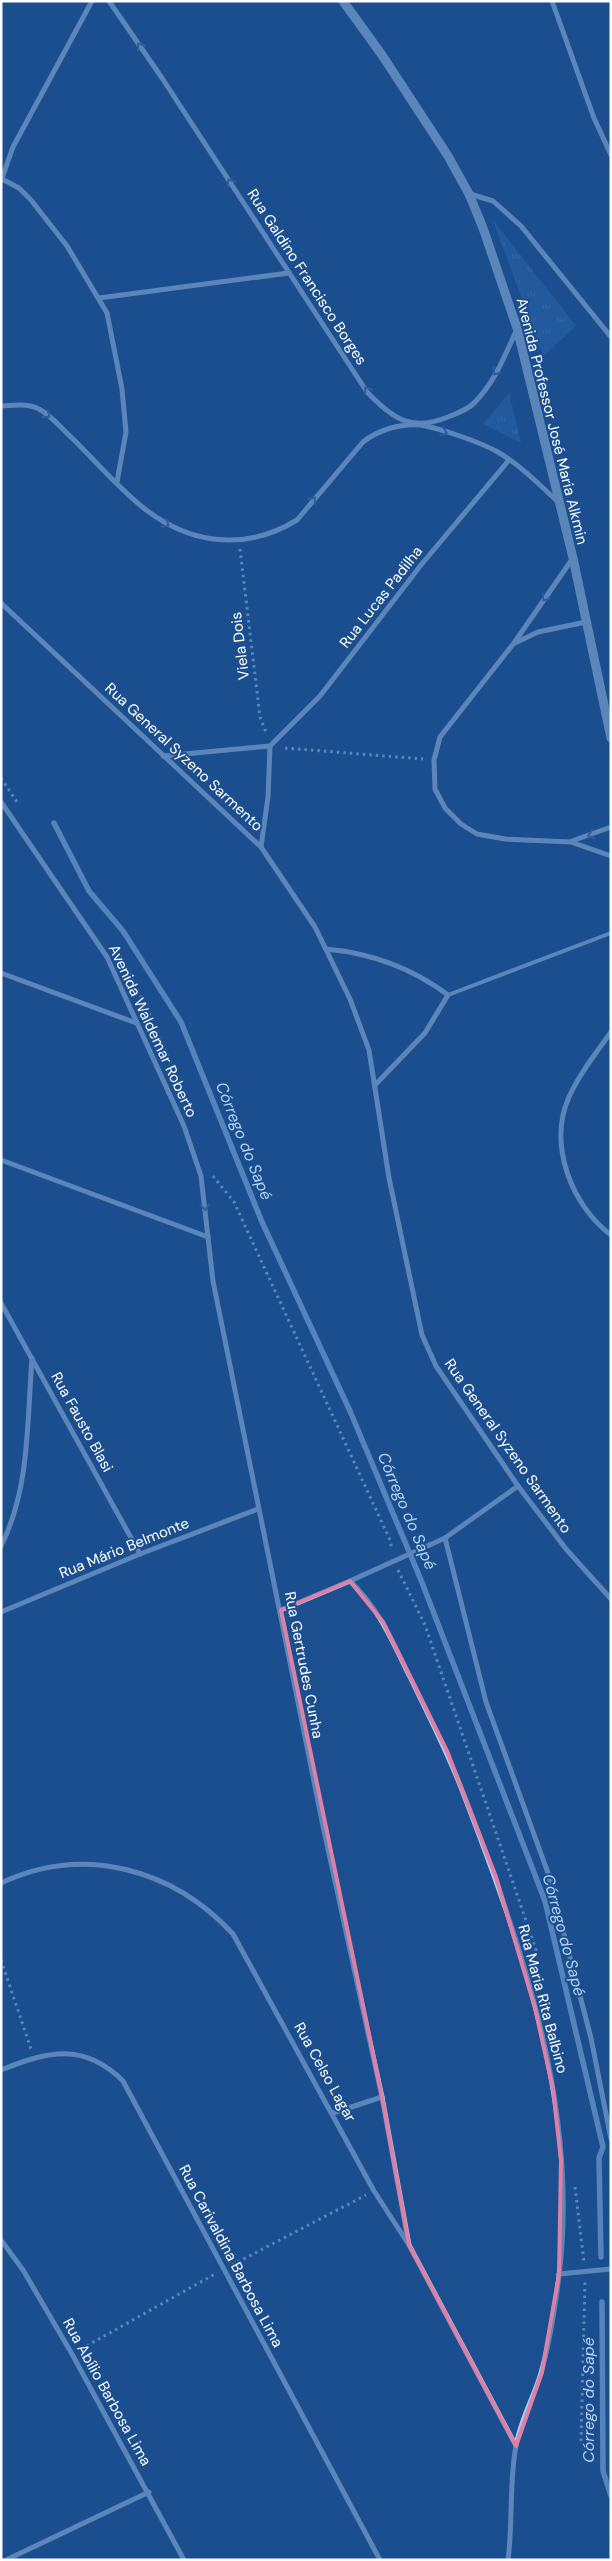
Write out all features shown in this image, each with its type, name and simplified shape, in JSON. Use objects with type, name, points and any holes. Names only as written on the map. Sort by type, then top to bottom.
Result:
[{"type":"street","points":[[92,1],[13,146],[2,180],[19,188],[32,200],[67,246],[108,313],[114,340],[126,432],[117,482]]},
{"type":"street","name":"Rua Galdino Francisco Borges","points":[[109,1],[167,84],[368,392],[395,418],[473,441],[496,451],[560,503]]},
{"type":"street","name":"Avenida Professor José Maria Alkmin","points":[[343,1],[382,54],[448,156],[469,194],[483,228],[517,328],[573,558],[611,738]]},
{"type":"street","points":[[552,1],[594,118],[611,155]]},
{"type":"street","points":[[469,194],[493,201],[521,226],[611,337]]},
{"type":"street","points":[[99,298],[289,273]]},
{"type":"street","points":[[1,406],[26,405],[48,414],[142,508],[178,531],[209,538],[239,540],[268,534],[297,520],[363,442],[372,435],[396,427],[420,425],[441,420],[474,404],[500,367],[517,328]]},
{"type":"street","name":"Rua Lucas Padilha","points":[[270,746],[320,696],[422,565],[509,460]]},
{"type":"street","points":[[573,558],[514,643],[440,737],[435,749],[434,760],[436,789],[445,808],[461,824],[477,834],[505,839],[571,842],[611,856]]},
{"type":"street","name":"Rua General Syzeno Sarmento","points":[[1,603],[261,847],[315,927],[353,1008],[368,1050],[389,1178],[422,1335],[436,1366],[518,1486],[566,1549],[611,1599]]},
{"type":"street","points":[[514,643],[538,632],[586,622]]},
{"type":"street","points":[[163,756],[270,746],[268,797],[261,847]]},
{"type":"street","name":"Avenida Waldemar Roberto","points":[[1,802],[107,956],[184,1126],[201,1176],[208,1237]]},
{"type":"street","points":[[571,842],[611,827]]},
{"type":"street","points":[[326,949],[349,951],[383,961],[424,977],[448,995],[424,1033],[375,1085]]},
{"type":"street","points":[[1,972],[136,1023]]},
{"type":"street","points":[[611,1032],[580,1076],[568,1098],[561,1139],[569,1179],[582,1206],[611,1235]]},
{"type":"street","points":[[1,1160],[208,1237]]},
{"type":"street","name":"Rua Gertrudes Cunha","points":[[208,1237],[213,1281],[258,1509],[281,1610],[323,1826],[382,2097],[409,2245]]},
{"type":"street","name":"Rua Fausto Blasi","points":[[1,1303],[140,1554]]},
{"type":"street","points":[[1,1546],[15,1513],[23,1477],[32,1358]]},
{"type":"street","points":[[281,1610],[430,1546],[445,1538],[518,1486]]},
{"type":"street","name":"Rua Mário Belmonte","points":[[1,1612],[140,1554],[258,1509]]},
{"type":"street","points":[[445,1538],[486,1702],[548,1873],[591,2038],[611,2139]]},
{"type":"street","name":"Rua Maria Rita Balbino","points":[[350,1581],[364,1594],[383,1622],[447,1751],[496,1878],[535,2008],[553,2089],[561,2160],[562,2217],[559,2274],[542,2372],[516,2446],[508,2560]]},
{"type":"street","name":"Rua Celso Lagar","points":[[1,1883],[37,1871],[60,1867],[113,1866],[164,1881],[191,1896],[217,1917],[233,1934],[333,2113],[374,2191],[409,2245],[516,2446]]},
{"type":"street","name":"Rua Carivaldina Barbosa Lima","points":[[1,2070],[34,2057],[55,2053],[78,2054],[109,2068],[123,2081],[380,2560]]},
{"type":"street","points":[[333,2113],[382,2097]]},
{"type":"street","name":"Rua Abílio Barbosa Lima","points":[[1,2240],[23,2270],[149,2492],[184,2560]]},
{"type":"street","points":[[559,2274],[611,2269]]},
{"type":"street","points":[[6,2560],[149,2492]]},
{"type":"lane","points":[[448,995],[611,934]]},
{"type":"path","name":"Viela Dois","points":[[239,540],[260,717],[270,746]]},
{"type":"path","points":[[270,746],[434,760]]},
{"type":"path","points":[[1,1960],[34,2057]]},
{"type":"highlighted area","points":[[350,1581],[383,1622],[447,1751],[496,1877],[535,2008],[553,2089],[561,2160],[559,2274],[542,2372],[516,2446],[409,2245],[382,2097],[281,1610]]},
{"type":"green space","points":[[493,220],[576,326],[543,356]]},
{"type":"green space","points":[[509,393],[521,443],[483,424]]},
{"type":"waterway","name":"Córrego do Sapé","points":[[54,823],[89,891],[123,931],[181,1022],[262,1222],[350,1411],[421,1580],[545,1901],[603,2147],[599,2158],[601,2257]]},
{"type":"waterway","name":"Córrego do Sapé","points":[[602,2302],[603,2471],[611,2496]]}]
